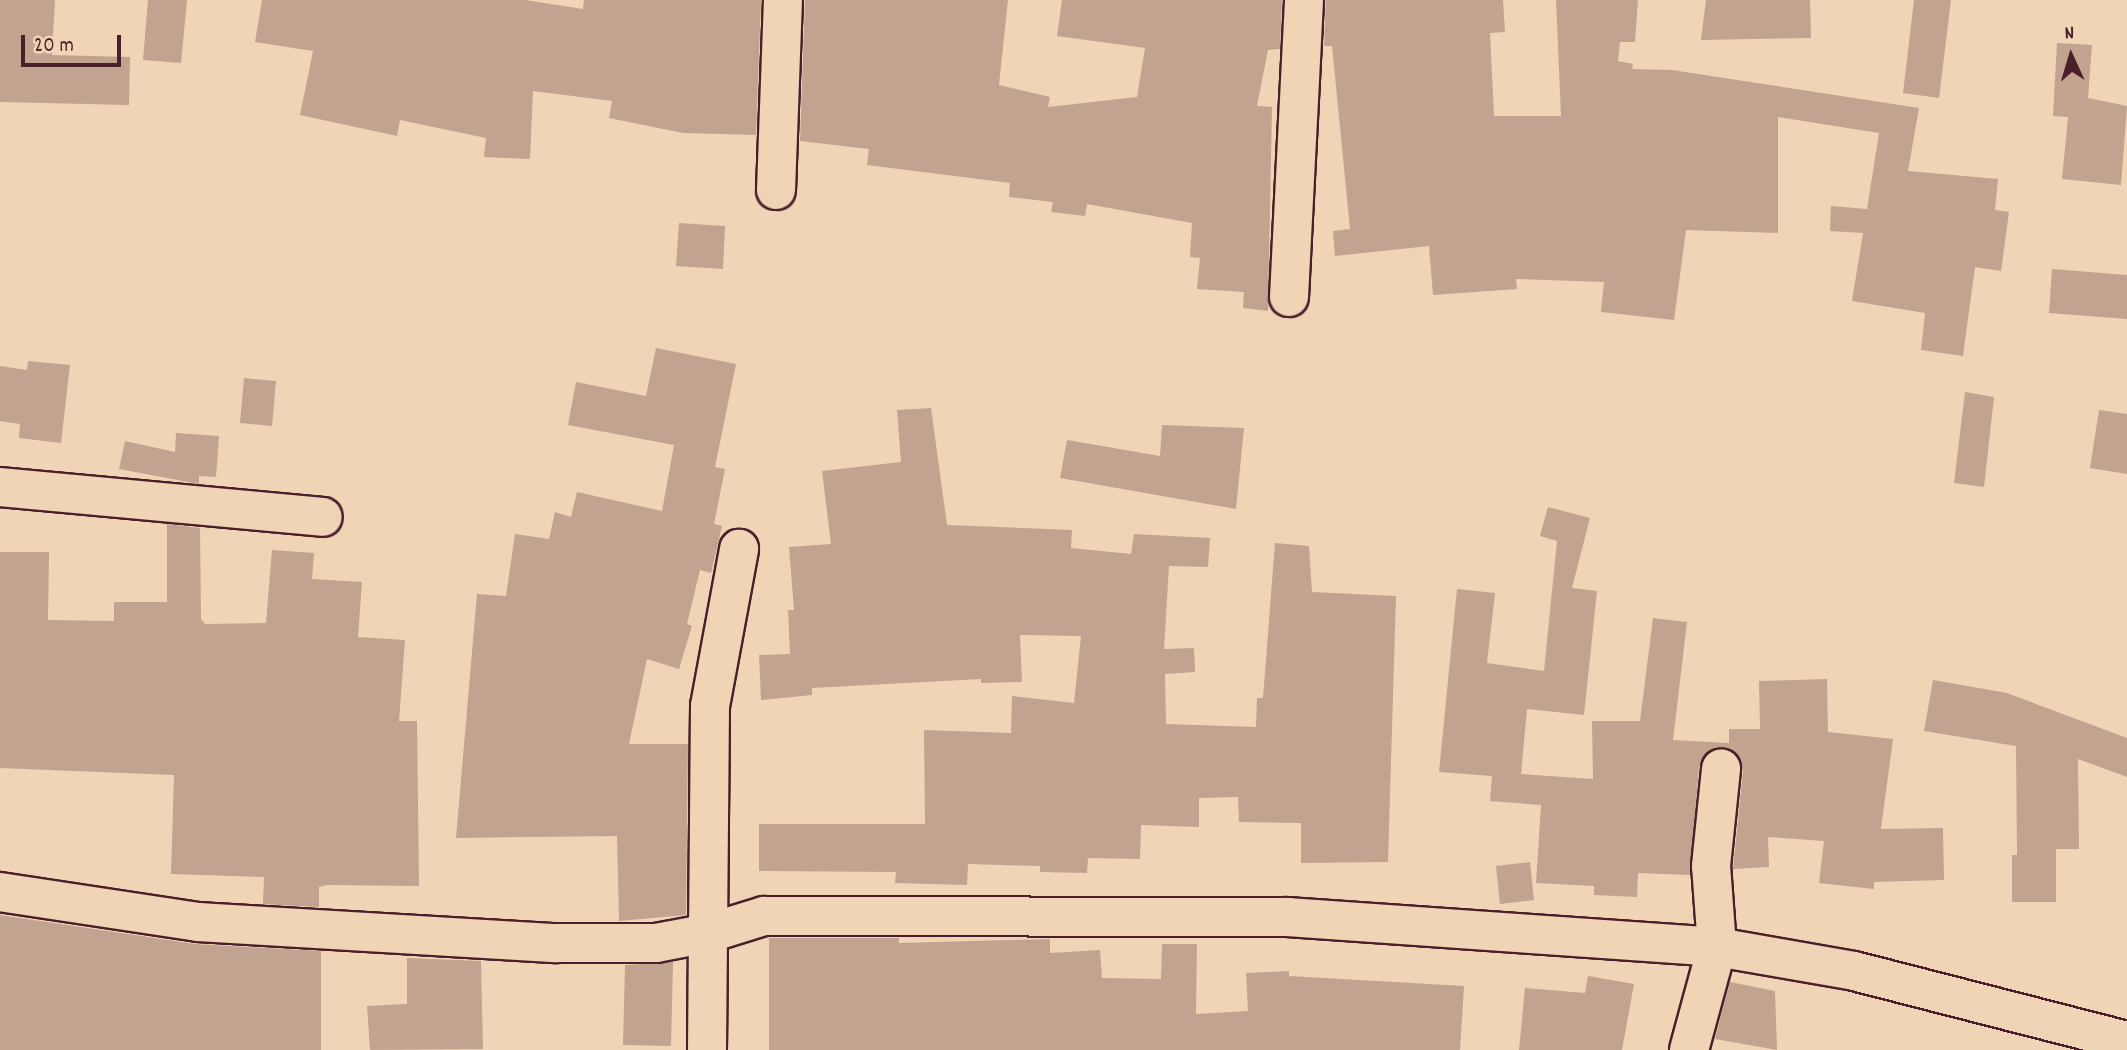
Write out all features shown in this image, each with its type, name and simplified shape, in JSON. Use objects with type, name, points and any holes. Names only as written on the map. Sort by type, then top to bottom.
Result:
[{"type":"street","points":[[776,190],[783,0]]},
{"type":"street","points":[[1289,297],[1304,0]]},
{"type":"street","points":[[0,486],[323,517]]},
{"type":"street","points":[[707,1050],[709,933],[705,871],[710,706],[739,549]]},
{"type":"street","points":[[1689,1050],[1717,947],[1711,866],[1721,769]]},
{"type":"street","points":[[0,892],[226,924],[556,943],[656,943],[709,933],[764,916],[1288,917],[1717,947],[1854,971],[2127,1041]]},
{"type":"building","points":[[0,0],[55,0],[52,55],[130,57],[129,105],[0,102]]},
{"type":"building","points":[[148,0],[187,0],[181,63],[143,60]]},
{"type":"building","points":[[262,0],[525,0],[583,9],[584,0],[761,0],[756,135],[683,133],[609,118],[612,101],[533,91],[530,159],[484,157],[486,138],[400,120],[397,136],[300,115],[313,51],[255,42]]},
{"type":"building","points":[[805,0],[1008,0],[999,85],[1050,97],[1048,107],[1137,97],[1145,48],[1057,36],[1062,0],[1282,0],[1280,49],[1268,50],[1257,106],[1272,107],[1268,311],[1243,308],[1244,292],[1197,289],[1200,258],[1190,257],[1192,223],[1087,204],[1085,216],[1051,212],[1053,202],[1009,197],[1010,183],[867,165],[869,149],[800,141]]},
{"type":"building","points":[[1326,0],[1503,0],[1505,32],[1490,33],[1494,116],[1561,116],[1556,0],[1638,0],[1635,42],[1620,42],[1618,61],[1633,64],[1632,69],[1672,70],[1919,108],[1908,171],[1998,179],[1995,210],[2009,212],[2001,271],[1975,267],[1963,356],[1921,350],[1925,313],[1852,301],[1863,233],[1830,231],[1831,206],[1867,209],[1879,133],[1778,117],[1778,233],[1686,230],[1674,320],[1601,312],[1604,282],[1516,279],[1517,289],[1433,295],[1429,246],[1335,256],[1333,231],[1350,229],[1332,46],[1324,46]]},
{"type":"building","points":[[1706,0],[1810,0],[1811,38],[1701,40]]},
{"type":"building","points":[[1914,0],[1951,0],[1939,98],[1903,93]]},
{"type":"building","points":[[2057,43],[2092,45],[2088,98],[2127,106],[2121,185],[2062,179],[2068,117],[2053,116]]},
{"type":"building","points":[[679,223],[725,226],[723,269],[676,266]]},
{"type":"building","points":[[2052,269],[2127,275],[2127,319],[2049,313]]},
{"type":"building","points":[[656,348],[736,364],[715,467],[725,469],[714,524],[722,526],[711,573],[700,570],[687,624],[692,626],[679,669],[647,659],[629,744],[688,744],[686,915],[619,921],[617,836],[456,838],[477,594],[506,596],[515,534],[549,539],[555,512],[571,517],[577,492],[662,511],[674,445],[568,425],[576,382],[646,396]]},
{"type":"building","points":[[28,361],[70,365],[61,443],[19,438],[20,424],[0,421],[0,366],[27,370]]},
{"type":"building","points":[[244,378],[276,381],[272,426],[240,423]]},
{"type":"building","points":[[1965,392],[1994,397],[1984,487],[1954,483]]},
{"type":"building","points":[[931,408],[947,525],[1072,530],[1071,548],[1131,554],[1134,534],[1210,538],[1208,567],[1169,566],[1164,649],[1194,648],[1195,672],[1165,674],[1166,724],[1256,727],[1257,698],[1263,698],[1275,543],[1309,546],[1312,592],[1396,596],[1388,862],[1301,863],[1301,823],[1239,822],[1238,797],[1199,798],[1199,827],[1141,825],[1140,859],[1088,858],[1087,873],[1040,872],[1040,866],[968,864],[967,885],[895,883],[896,872],[759,871],[759,824],[925,824],[924,730],[1011,733],[1012,696],[1074,703],[1081,636],[1020,635],[1022,682],[981,683],[981,679],[812,688],[812,695],[761,700],[759,655],[790,654],[788,610],[794,610],[789,547],[831,544],[822,471],[901,462],[897,410]]},
{"type":"building","points":[[2099,410],[2127,414],[2127,474],[2090,468]]},
{"type":"building","points":[[1162,425],[1244,428],[1236,509],[1060,478],[1067,440],[1160,456]]},
{"type":"building","points":[[176,433],[219,436],[216,477],[199,476],[199,484],[119,469],[125,441],[175,452]]},
{"type":"building","points":[[1548,507],[1590,518],[1572,588],[1597,591],[1584,715],[1527,709],[1521,774],[1593,779],[1592,721],[1640,721],[1653,618],[1687,622],[1673,740],[1729,743],[1729,729],[1760,729],[1759,681],[1827,679],[1828,732],[1893,739],[1881,829],[1943,828],[1944,880],[1874,882],[1874,889],[1819,883],[1824,841],[1768,837],[1769,867],[1733,869],[1743,771],[1734,752],[1723,747],[1704,756],[1699,767],[1690,875],[1638,873],[1637,897],[1594,895],[1594,886],[1536,883],[1541,805],[1490,801],[1492,776],[1439,772],[1457,589],[1495,593],[1487,663],[1544,671],[1557,541],[1540,536]]},
{"type":"building","points":[[167,524],[200,528],[201,619],[205,624],[266,623],[272,550],[314,553],[312,579],[362,582],[358,637],[405,640],[399,721],[417,721],[419,886],[327,885],[319,887],[319,907],[263,904],[264,877],[171,874],[174,775],[0,768],[0,552],[49,552],[48,620],[114,621],[114,602],[167,602]]},
{"type":"building","points":[[1933,680],[2007,693],[2127,738],[2127,777],[2078,759],[2079,849],[2056,849],[2056,902],[2012,902],[2012,855],[2017,855],[2016,746],[1924,731]]},
{"type":"building","points":[[1530,862],[1534,900],[1500,904],[1496,866]]},
{"type":"building","points":[[0,915],[195,944],[321,951],[321,1050],[0,1050]]},
{"type":"building","points":[[769,938],[899,938],[899,943],[1050,939],[1050,953],[1100,950],[1102,978],[1161,979],[1162,944],[1197,944],[1196,1014],[1248,1011],[1246,973],[1289,971],[1289,976],[1464,986],[1460,1050],[769,1050]]},
{"type":"building","points":[[407,958],[481,961],[483,1049],[370,1050],[367,1006],[407,1004]]},
{"type":"building","points":[[673,962],[671,1046],[623,1045],[625,965]]},
{"type":"building","points":[[1588,976],[1634,984],[1622,1050],[1519,1050],[1525,988],[1585,993]]},
{"type":"building","points":[[1730,982],[1775,991],[1777,1050],[1715,1039]]}]
